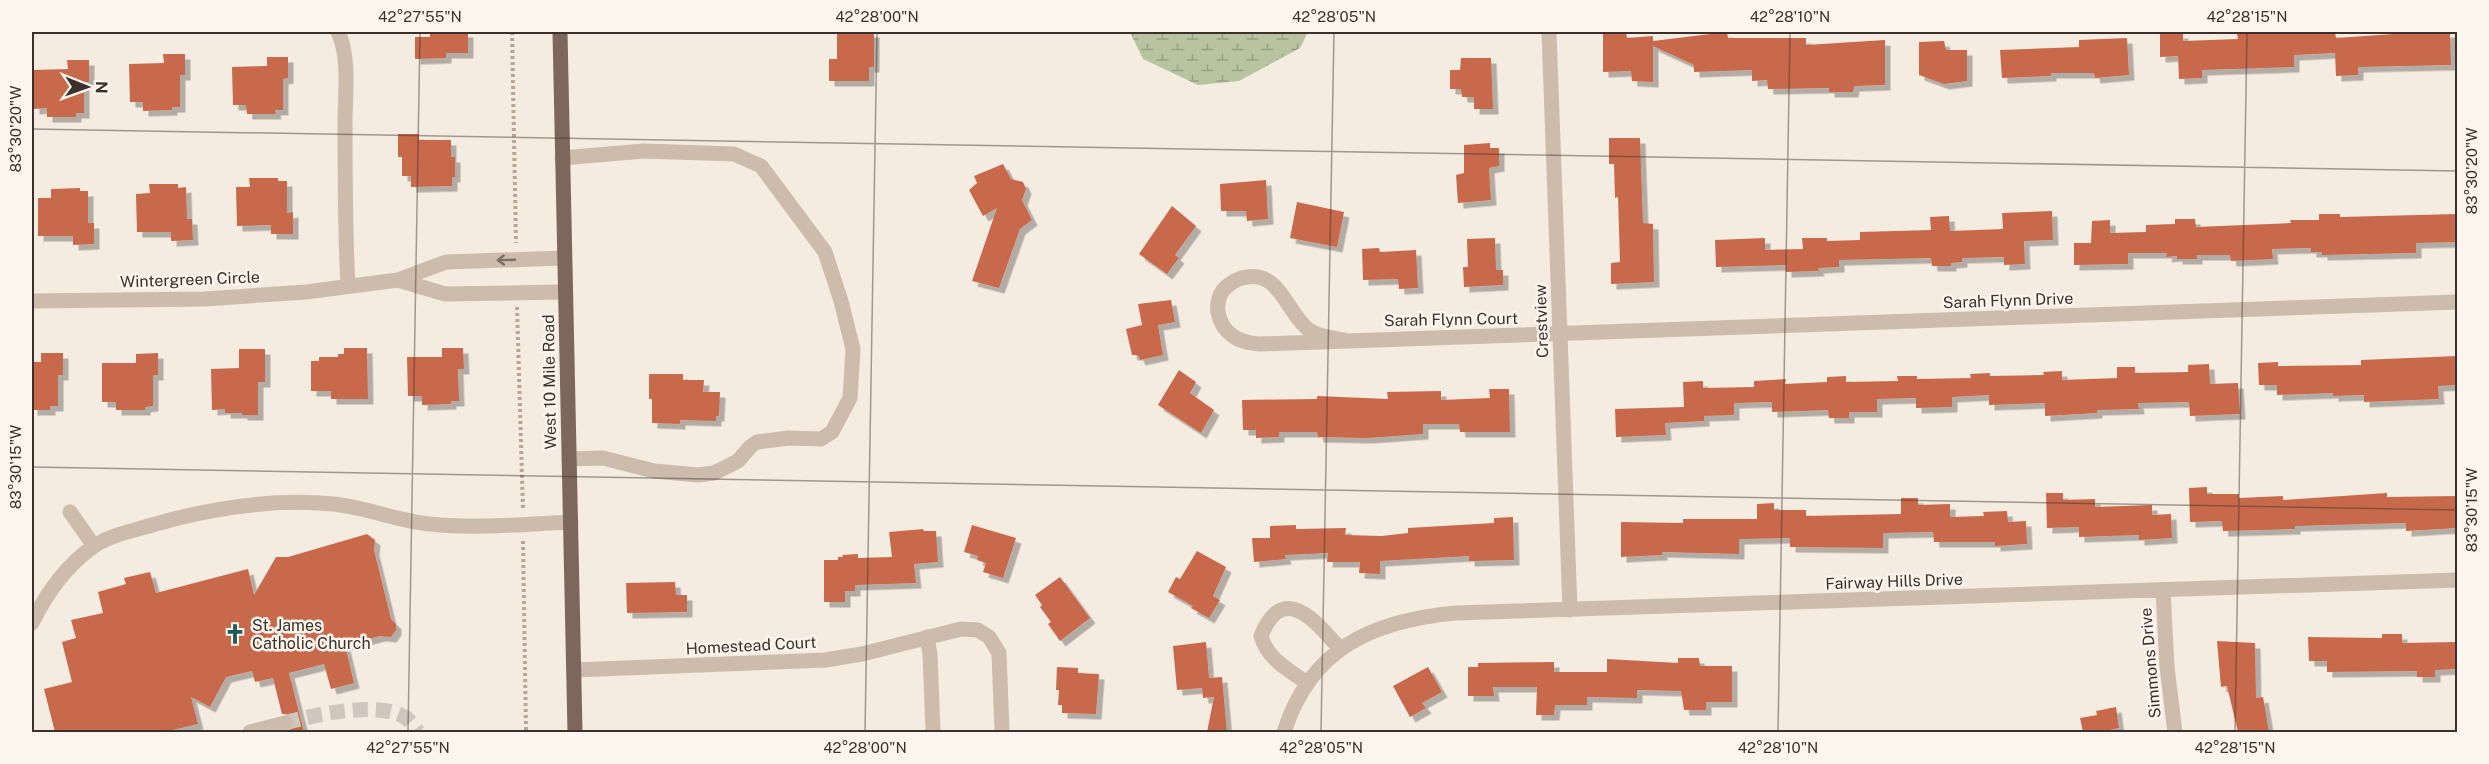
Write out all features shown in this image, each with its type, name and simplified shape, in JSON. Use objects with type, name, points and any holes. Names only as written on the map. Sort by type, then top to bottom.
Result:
[{"type":"main road","name":"West 10 Mile Road","points":[[560,32],[575,732]]},
{"type":"street","points":[[338,32],[342,39],[345,74],[348,286]]},
{"type":"street","name":"Crestview","points":[[1549,32],[1570,610]]},
{"type":"street","points":[[562,158],[644,151],[734,154],[761,166],[825,252],[842,301],[853,349],[850,398],[832,432],[821,439],[789,438],[758,442],[738,462],[714,473],[698,475],[654,471],[603,458],[569,459]]},
{"type":"street","name":"Wintergreen Circle","points":[[32,302],[205,299],[306,292],[398,280],[446,262],[564,258]]},
{"type":"street","name":"Sarah Flynn Court","points":[[1344,340],[1311,332],[1296,319],[1277,288],[1267,280],[1253,276],[1239,278],[1220,294],[1217,308],[1220,323],[1237,340],[1249,344],[1560,334]]},
{"type":"street","name":"Wintergreen Circle","points":[[398,280],[445,294],[565,292]]},
{"type":"street","name":"Sarah Flynn Drive","points":[[1560,334],[2457,302]]},
{"type":"street","points":[[32,623],[40,606],[64,574],[94,546],[117,535],[206,511],[253,504],[331,504],[350,506],[412,522],[451,526],[571,522]]},
{"type":"street","points":[[70,512],[94,546]]},
{"type":"street","name":"Fairway Hills Drive","points":[[1284,732],[1298,695],[1340,650],[1394,622],[1424,616],[1455,613],[2457,580]]},
{"type":"street","name":"Simmons Drive","points":[[2163,590],[2167,667],[2175,732]]},
{"type":"street","points":[[1307,683],[1275,660],[1265,649],[1261,636],[1274,613],[1280,609],[1293,609],[1308,615],[1340,650]]},
{"type":"street","name":"Homestead Court","points":[[574,670],[825,660],[862,654],[969,628],[989,637],[999,654],[1002,732]]},
{"type":"street","points":[[927,637],[930,654],[933,732]]},
{"type":"street","points":[[250,732],[285,723]]},
{"type":"path","points":[[512,32],[516,260]]},
{"type":"path","points":[[517,293],[526,732]]},
{"type":"green space","points":[[1130,32],[1308,32],[1300,48],[1239,81],[1198,85],[1143,59]]},
{"type":"building","points":[[430,32],[468,32],[468,53],[446,53],[446,58],[415,59],[415,37],[430,37]]},
{"type":"building","points":[[837,32],[874,32],[874,67],[869,67],[869,81],[829,81],[829,59],[837,59]]},
{"type":"building","points":[[1603,32],[1626,32],[1627,38],[1653,36],[1653,41],[1727,32],[1728,38],[1806,38],[1806,45],[1885,40],[1885,85],[1854,86],[1853,92],[1829,92],[1829,88],[1768,89],[1767,80],[1752,81],[1752,70],[1694,72],[1694,65],[1653,46],[1653,82],[1632,81],[1631,71],[1603,72]]},
{"type":"building","points":[[2335,32],[2336,38],[2394,34],[2394,32],[2450,32],[2451,65],[2358,67],[2358,75],[2336,76],[2335,53],[2294,55],[2294,67],[2202,70],[2202,78],[2179,79],[2178,56],[2160,57],[2160,34],[2183,33],[2183,41],[2238,39],[2237,34]]},
{"type":"building","points":[[2127,38],[2129,75],[2095,78],[2094,73],[2051,73],[2051,76],[2002,78],[2000,50],[2079,47],[2079,40]]},
{"type":"building","points":[[1944,41],[1946,50],[1967,50],[1967,81],[1944,84],[1919,75],[1919,42]]},
{"type":"building","points":[[163,54],[185,54],[185,75],[180,75],[180,107],[172,107],[172,110],[143,111],[143,102],[130,102],[129,64],[164,63]]},
{"type":"building","points":[[267,57],[288,57],[288,78],[283,79],[283,110],[275,110],[276,114],[247,114],[246,105],[233,105],[232,67],[267,66]]},
{"type":"building","points":[[1461,58],[1491,58],[1493,109],[1474,109],[1474,97],[1462,97],[1461,89],[1450,89],[1450,70],[1460,70]]},
{"type":"building","points":[[67,60],[89,60],[89,82],[84,82],[84,113],[76,113],[76,117],[47,117],[47,108],[34,109],[33,70],[68,69]]},
{"type":"building","points":[[398,134],[419,134],[419,140],[451,140],[451,157],[455,157],[455,177],[452,177],[452,186],[411,187],[411,176],[402,176],[402,157],[398,157]]},
{"type":"building","points":[[1609,138],[1640,138],[1643,223],[1653,224],[1654,282],[1611,284],[1611,263],[1620,262],[1618,197],[1615,198],[1614,164],[1609,164]]},
{"type":"building","points":[[1490,143],[1490,148],[1499,148],[1499,166],[1489,168],[1491,200],[1458,203],[1456,175],[1464,173],[1464,145]]},
{"type":"building","points":[[1003,164],[1011,179],[1023,182],[1026,189],[1022,200],[1032,220],[1020,229],[999,288],[972,281],[997,208],[983,216],[969,190],[977,183],[974,176]]},
{"type":"building","points":[[249,178],[278,178],[278,181],[287,181],[287,213],[293,212],[293,234],[271,234],[271,225],[237,226],[236,187],[250,187]]},
{"type":"building","points":[[1266,180],[1268,219],[1247,221],[1246,211],[1221,211],[1220,184]]},
{"type":"building","points":[[149,184],[178,184],[178,188],[186,187],[187,219],[192,219],[193,240],[171,241],[171,232],[137,232],[136,194],[150,193]]},
{"type":"building","points":[[80,188],[80,191],[88,191],[88,223],[94,223],[94,244],[73,245],[73,236],[38,236],[38,198],[51,198],[51,189]]},
{"type":"building","points":[[1297,202],[1344,212],[1337,247],[1290,238]]},
{"type":"building","points":[[1172,206],[1196,226],[1175,255],[1179,258],[1167,274],[1139,254]]},
{"type":"building","points":[[2052,211],[2053,240],[2024,241],[2025,264],[2004,265],[2004,257],[1962,258],[1962,262],[1951,263],[1951,266],[1932,266],[1931,258],[1839,260],[1839,267],[1818,268],[1819,271],[1786,272],[1786,265],[1716,267],[1715,240],[1765,238],[1765,250],[1803,249],[1802,238],[1827,238],[1827,241],[1860,240],[1860,232],[1931,230],[1930,217],[1949,216],[1950,231],[2003,229],[2002,213]]},
{"type":"building","points":[[2319,214],[2340,214],[2340,217],[2457,214],[2457,242],[2416,243],[2416,253],[2322,255],[2322,252],[2311,252],[2311,248],[2272,249],[2273,259],[2231,261],[2230,255],[2197,255],[2197,259],[2177,259],[2177,256],[2166,257],[2167,253],[2128,253],[2128,264],[2074,265],[2074,243],[2091,243],[2092,221],[2110,220],[2110,233],[2146,232],[2146,225],[2175,224],[2175,219],[2195,219],[2196,227],[2291,223],[2290,220],[2319,220]]},
{"type":"building","points":[[1495,238],[1496,270],[1503,270],[1503,285],[1464,287],[1463,267],[1468,267],[1467,239]]},
{"type":"building","points":[[1379,248],[1380,252],[1416,250],[1418,288],[1399,289],[1398,279],[1363,280],[1362,249]]},
{"type":"building","points":[[1171,300],[1175,322],[1158,325],[1163,355],[1140,360],[1138,355],[1132,355],[1126,329],[1142,325],[1138,304]]},
{"type":"building","points":[[344,348],[367,348],[368,399],[331,399],[331,391],[311,391],[311,361],[319,361],[319,357],[338,357],[338,354],[344,354]]},
{"type":"building","points":[[442,348],[463,348],[464,369],[458,369],[459,401],[451,401],[451,404],[422,405],[422,396],[408,396],[407,357],[442,357]]},
{"type":"building","points":[[239,349],[265,349],[265,382],[258,382],[258,415],[225,413],[225,409],[212,410],[211,369],[239,368]]},
{"type":"building","points":[[41,353],[63,353],[63,375],[58,375],[58,406],[50,406],[50,410],[32,410],[32,362],[41,362]]},
{"type":"building","points":[[158,353],[158,375],[153,375],[153,406],[145,407],[145,410],[116,410],[116,402],[102,402],[102,363],[136,363],[136,354]]},
{"type":"building","points":[[2457,356],[2457,385],[2438,386],[2439,399],[2364,402],[2364,395],[2333,396],[2333,393],[2277,395],[2277,385],[2259,385],[2258,363],[2278,362],[2278,366],[2361,365],[2361,360]]},
{"type":"building","points":[[2209,364],[2210,384],[2238,383],[2240,414],[2190,416],[2189,402],[2138,403],[2139,409],[2097,410],[2097,413],[2045,416],[2045,403],[1989,405],[1989,395],[1952,397],[1952,407],[1916,408],[1916,398],[1877,399],[1877,412],[1849,412],[1849,418],[1829,418],[1828,410],[1772,412],[1772,402],[1734,403],[1734,415],[1704,416],[1704,421],[1665,423],[1666,435],[1616,437],[1615,409],[1684,407],[1683,382],[1703,381],[1703,388],[1754,387],[1754,381],[1786,379],[1785,384],[1827,382],[1827,377],[1846,376],[1846,382],[1898,381],[1897,376],[1917,376],[1917,379],[1971,378],[1970,374],[2044,375],[2043,372],[2062,371],[2062,380],[2117,378],[2117,367],[2135,367],[2135,373],[2188,372],[2188,365]]},
{"type":"building","points":[[1179,370],[1196,382],[1190,393],[1214,410],[1201,433],[1158,405]]},
{"type":"building","points":[[649,374],[683,374],[683,380],[704,380],[703,392],[720,392],[719,416],[716,416],[716,421],[680,420],[680,424],[652,423]]},
{"type":"building","points":[[1489,389],[1509,389],[1510,432],[1460,432],[1459,424],[1423,424],[1423,434],[1368,438],[1318,437],[1317,432],[1279,432],[1279,437],[1256,438],[1256,430],[1243,430],[1242,400],[1317,399],[1317,396],[1388,399],[1387,392],[1441,391],[1441,400],[1490,398]]},
{"type":"building","points":[[2207,487],[2207,494],[2239,494],[2239,498],[2283,496],[2283,500],[2387,493],[2387,497],[2457,496],[2457,528],[2406,531],[2406,523],[2295,526],[2295,529],[2223,531],[2222,521],[2190,522],[2189,488]]},
{"type":"building","points":[[2046,493],[2063,493],[2063,500],[2095,499],[2095,507],[2152,505],[2152,515],[2171,514],[2172,538],[2139,540],[2139,535],[2079,537],[2079,527],[2047,528]]},
{"type":"building","points":[[1901,498],[1918,498],[1918,505],[1950,504],[1950,517],[1984,516],[1983,512],[2007,511],[2008,522],[2026,521],[2027,544],[1995,546],[1995,542],[1934,542],[1933,532],[1883,533],[1883,548],[1790,547],[1790,538],[1739,539],[1739,554],[1662,552],[1662,555],[1621,557],[1621,522],[1683,523],[1683,519],[1757,519],[1757,504],[1774,503],[1774,510],[1806,510],[1806,516],[1901,514]]},
{"type":"building","points":[[1513,517],[1514,560],[1469,561],[1469,556],[1380,561],[1380,574],[1359,573],[1360,562],[1327,562],[1328,553],[1285,555],[1286,559],[1254,562],[1252,538],[1270,538],[1270,526],[1296,525],[1296,529],[1346,528],[1345,535],[1382,536],[1408,533],[1408,528],[1494,523],[1494,518]]},
{"type":"building","points":[[972,525],[1016,538],[1003,578],[983,572],[986,563],[977,560],[978,556],[964,552]]},
{"type":"building","points":[[923,529],[924,531],[936,531],[938,562],[914,564],[916,583],[855,585],[855,591],[845,591],[845,602],[824,602],[824,560],[838,560],[838,557],[843,557],[842,555],[858,554],[858,558],[892,557],[889,532]]},
{"type":"building","name":"St. James Catholic Church","points":[[367,534],[375,540],[374,550],[391,619],[396,624],[396,630],[391,637],[380,636],[345,645],[354,683],[331,689],[324,664],[289,673],[304,732],[287,732],[294,726],[294,720],[288,714],[282,714],[273,678],[255,682],[252,671],[226,677],[210,707],[191,697],[198,724],[164,732],[55,732],[44,689],[72,682],[62,642],[76,638],[71,620],[103,613],[98,592],[126,584],[124,578],[150,572],[156,593],[248,569],[254,595],[276,557],[288,557]]},
{"type":"building","points":[[1197,551],[1226,567],[1213,596],[1220,600],[1209,618],[1168,592],[1176,577],[1180,579]]},
{"type":"building","points":[[1060,577],[1090,618],[1060,641],[1048,624],[1051,622],[1040,607],[1042,605],[1035,595]]},
{"type":"building","points":[[675,582],[676,595],[687,595],[687,612],[627,613],[626,583]]},
{"type":"building","points":[[2382,634],[2402,634],[2402,643],[2457,642],[2457,669],[2435,670],[2435,677],[2417,677],[2417,671],[2327,672],[2327,661],[2309,661],[2308,637],[2382,638]]},
{"type":"building","points":[[2217,641],[2255,643],[2256,698],[2263,697],[2269,732],[2238,732],[2227,686],[2221,687]]},
{"type":"building","points":[[1206,642],[1209,678],[1222,677],[1227,732],[1207,732],[1214,697],[1203,698],[1202,688],[1177,690],[1173,646]]},
{"type":"building","points":[[1678,658],[1699,658],[1700,666],[1732,666],[1732,702],[1706,702],[1706,710],[1684,710],[1681,691],[1637,690],[1637,698],[1587,697],[1587,705],[1555,705],[1554,715],[1536,715],[1537,687],[1493,687],[1494,696],[1468,696],[1468,667],[1478,667],[1478,663],[1554,662],[1554,672],[1607,672],[1607,659],[1678,663]]},
{"type":"building","points":[[1057,667],[1078,668],[1078,673],[1099,674],[1096,714],[1062,713],[1062,705],[1058,705],[1059,690],[1056,690]]},
{"type":"building","points":[[1428,667],[1442,692],[1422,703],[1426,708],[1410,717],[1393,686]]},
{"type":"building","points":[[2116,707],[2119,728],[2110,730],[2111,732],[2083,732],[2080,718],[2097,715],[2096,711]]},
{"type":"tunnel","points":[[285,723],[346,711],[380,710],[406,718],[418,732]]},
{"type":"place","name":"St. James Catholic Church","points":[[235,634]]}]
